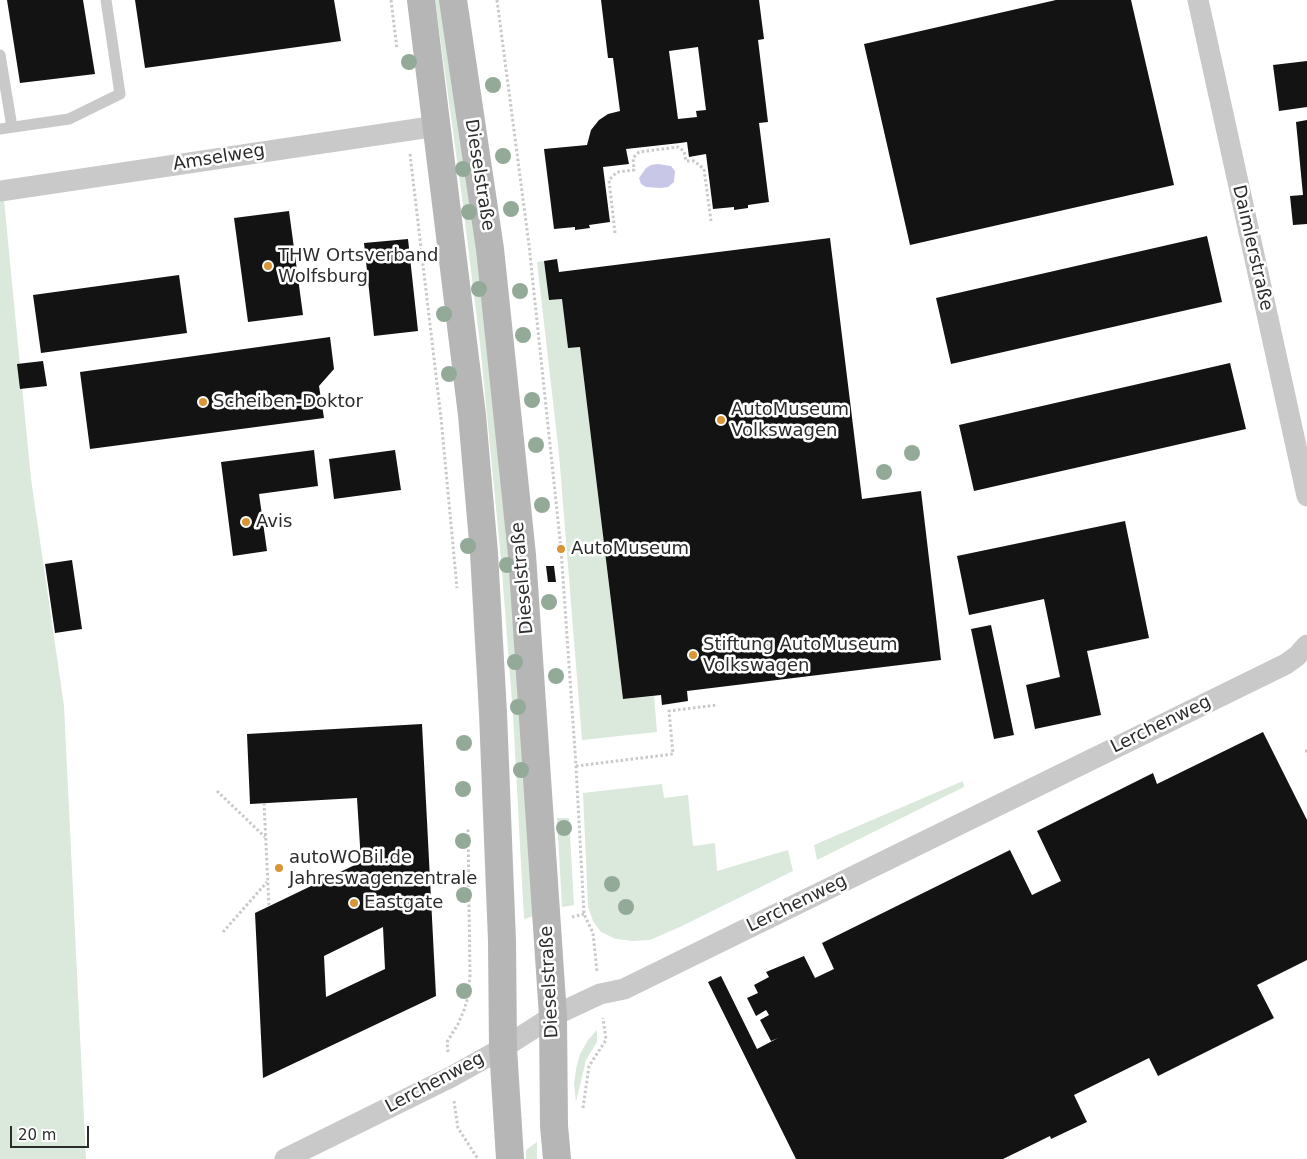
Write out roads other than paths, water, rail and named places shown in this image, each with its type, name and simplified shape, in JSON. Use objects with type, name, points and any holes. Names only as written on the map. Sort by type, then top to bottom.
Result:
[{"type":"main road","name":"Dieselstraße","points":[[421,0],[438,126],[472,415],[486,572],[494,713],[502,941],[503,1048],[510,1159]]},
{"type":"main road","name":"Dieselstraße","points":[[453,0],[490,250],[522,555],[553,1016],[554,1126],[557,1159]]},
{"type":"street","name":"Daimlerstraße","points":[[1198,0],[1307,496]]},
{"type":"street","name":"Amselweg","points":[[0,191],[438,126]]},
{"type":"street","name":"Lerchenweg","points":[[285,1159],[451,1077],[503,1048],[553,1016],[600,994],[624,989],[648,978],[1286,664],[1307,645]]},
{"type":"lane","points":[[0,55],[6,128],[69,119],[120,94],[106,0]]},
{"type":"water","points":[[658,164],[671,166],[675,171],[674,182],[668,187],[661,188],[646,187],[641,184],[639,178],[646,168]]},
{"type":"place","name":"THW Ortsverband Wolfsburg","points":[[268,266]]},
{"type":"place","name":"Scheiben-Doktor","points":[[203,402]]},
{"type":"place","name":"AutoMuseum Volkswagen","points":[[721,420]]},
{"type":"place","name":"Avis","points":[[246,522]]},
{"type":"place","name":"AutoMuseum","points":[[561,549]]},
{"type":"place","name":"Stiftung AutoMuseum Volkswagen","points":[[693,655]]},
{"type":"place","name":"autoWOBil.de Jahreswagenzentrale","points":[[279,868]]},
{"type":"place","name":"Eastgate","points":[[354,903]]}]
